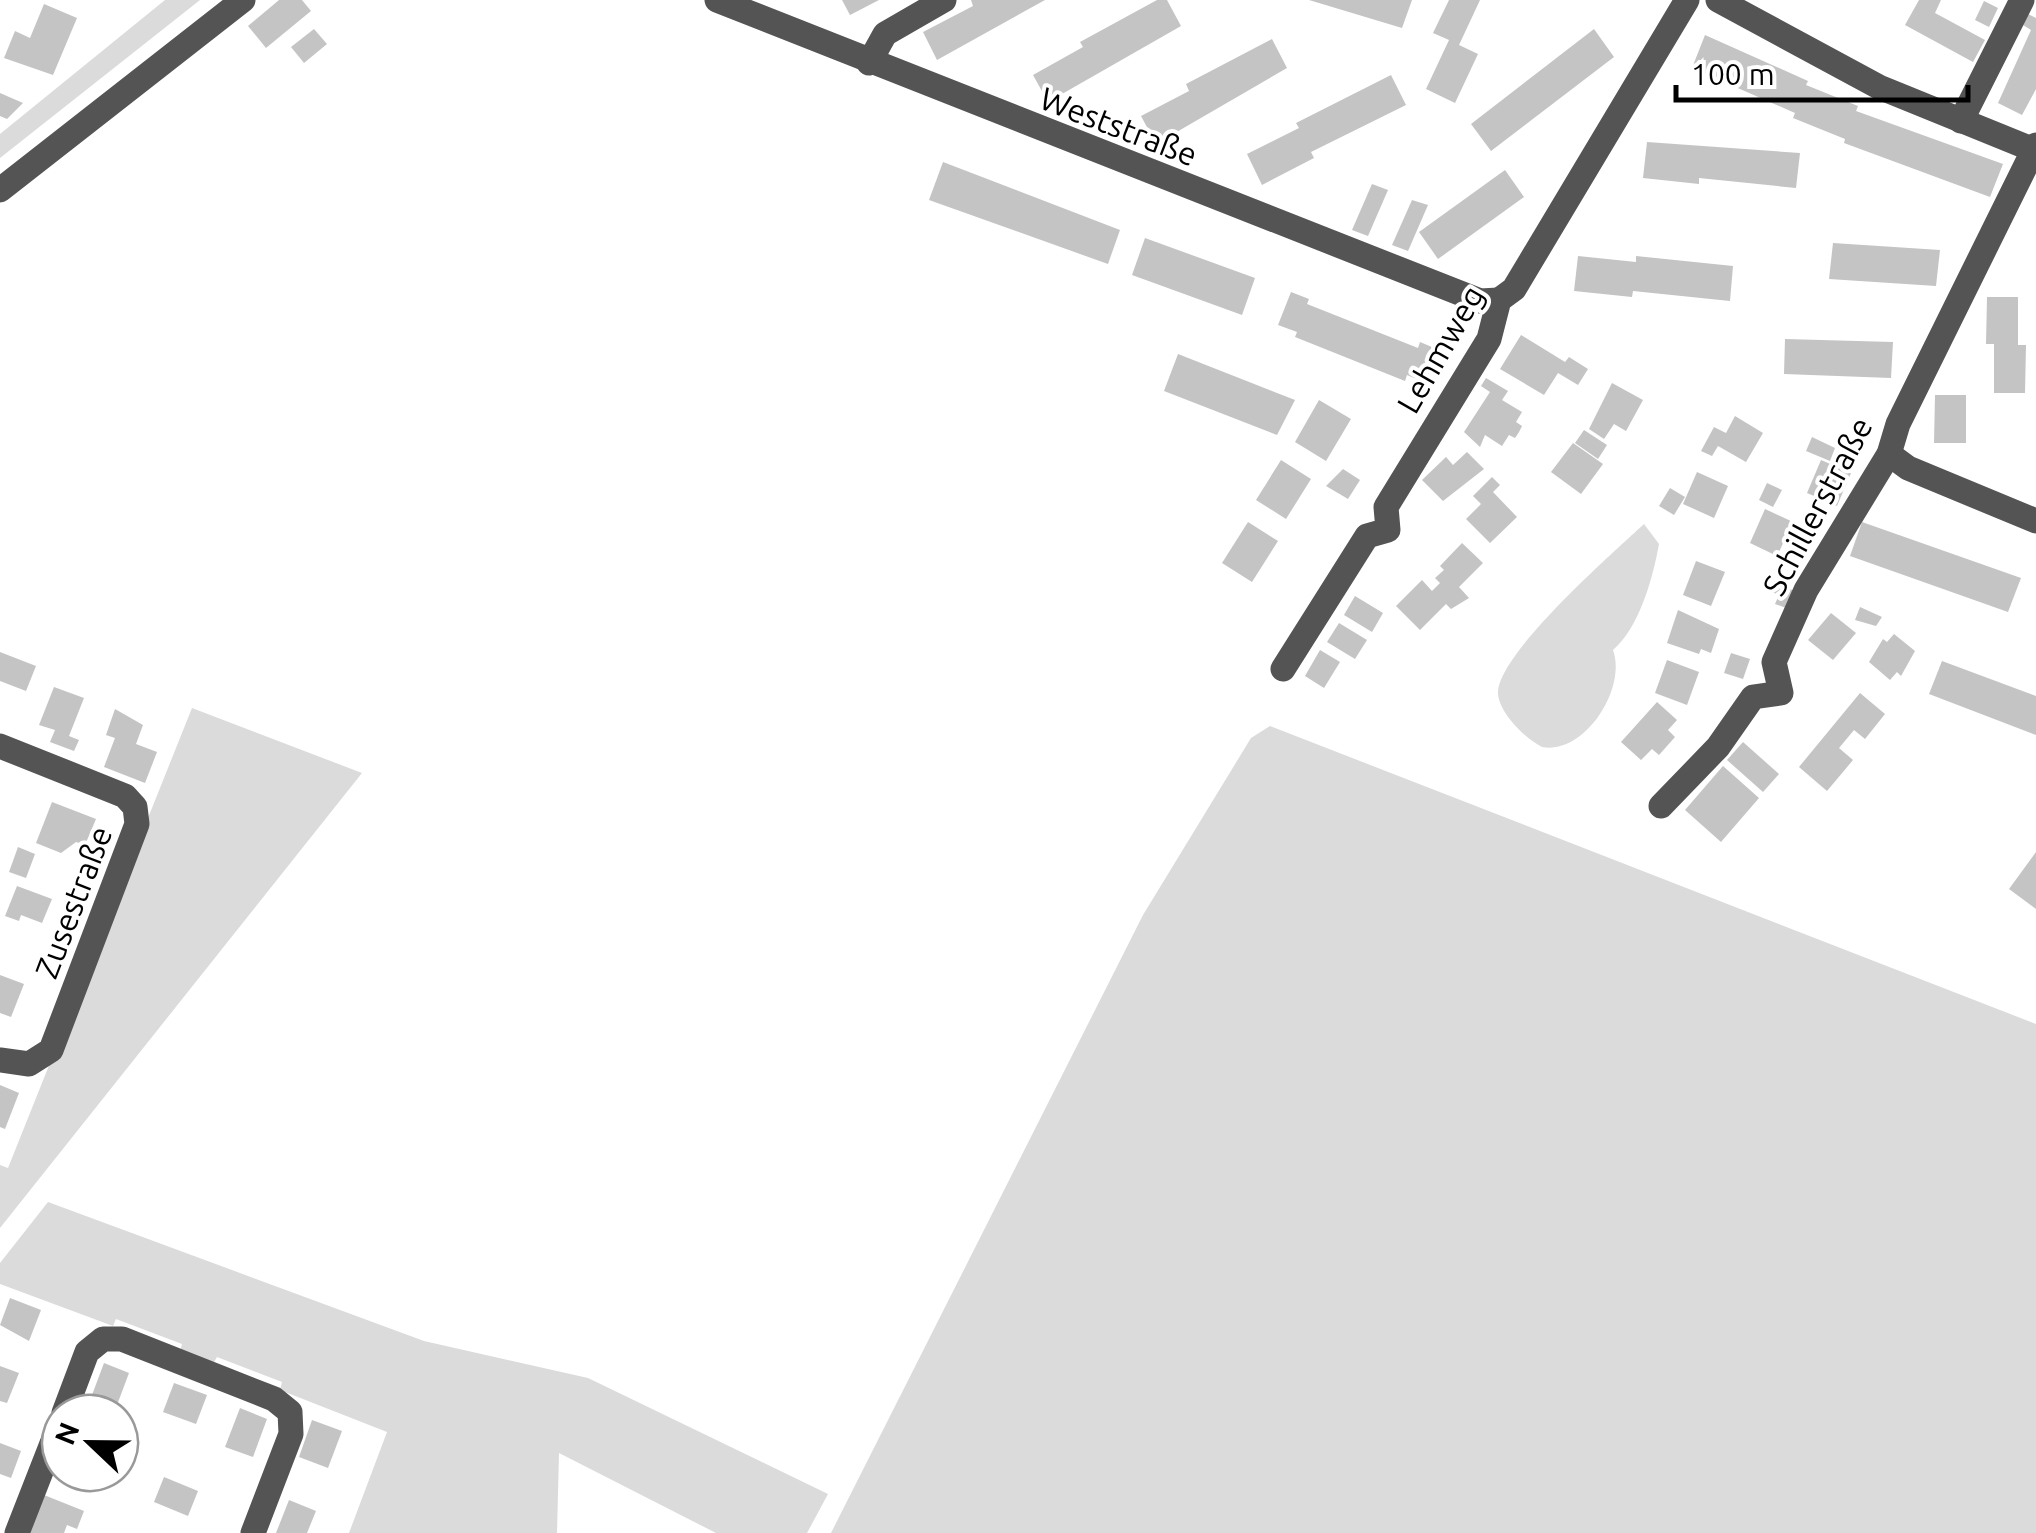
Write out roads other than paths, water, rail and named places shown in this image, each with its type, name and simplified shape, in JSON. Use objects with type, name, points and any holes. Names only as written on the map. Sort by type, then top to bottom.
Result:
[{"type":"street","points":[[0,190],[243,0]]},
{"type":"street","name":"Weststraße","points":[[717,0],[770,10],[869,63],[1480,301],[1499,300]]},
{"type":"street","points":[[869,63],[885,34],[944,0]]},
{"type":"street","name":"Lehmweg","points":[[1283,669],[1368,536],[1388,530],[1386,507],[1489,340],[1499,300],[1514,289],[1687,0]]},
{"type":"street","points":[[1718,0],[1879,87],[2035,148]]},
{"type":"street","points":[[1962,121],[2022,0]]},
{"type":"street","name":"Schillerstraße","points":[[1661,806],[1718,746],[1753,697],[1781,693],[1774,662],[1806,590],[1889,454],[1898,424],[2035,148]]},
{"type":"street","points":[[1889,454],[1908,468],[2036,522]]},
{"type":"street","name":"Zusestraße","points":[[0,746],[125,796],[135,807],[137,824],[51,1050],[30,1064],[0,1060]]},
{"type":"street","points":[[72,1393],[87,1352],[102,1339],[122,1339],[274,1399],[290,1412],[291,1434],[253,1533]]},
{"type":"street","points":[[17,1533],[40,1474]]}]
